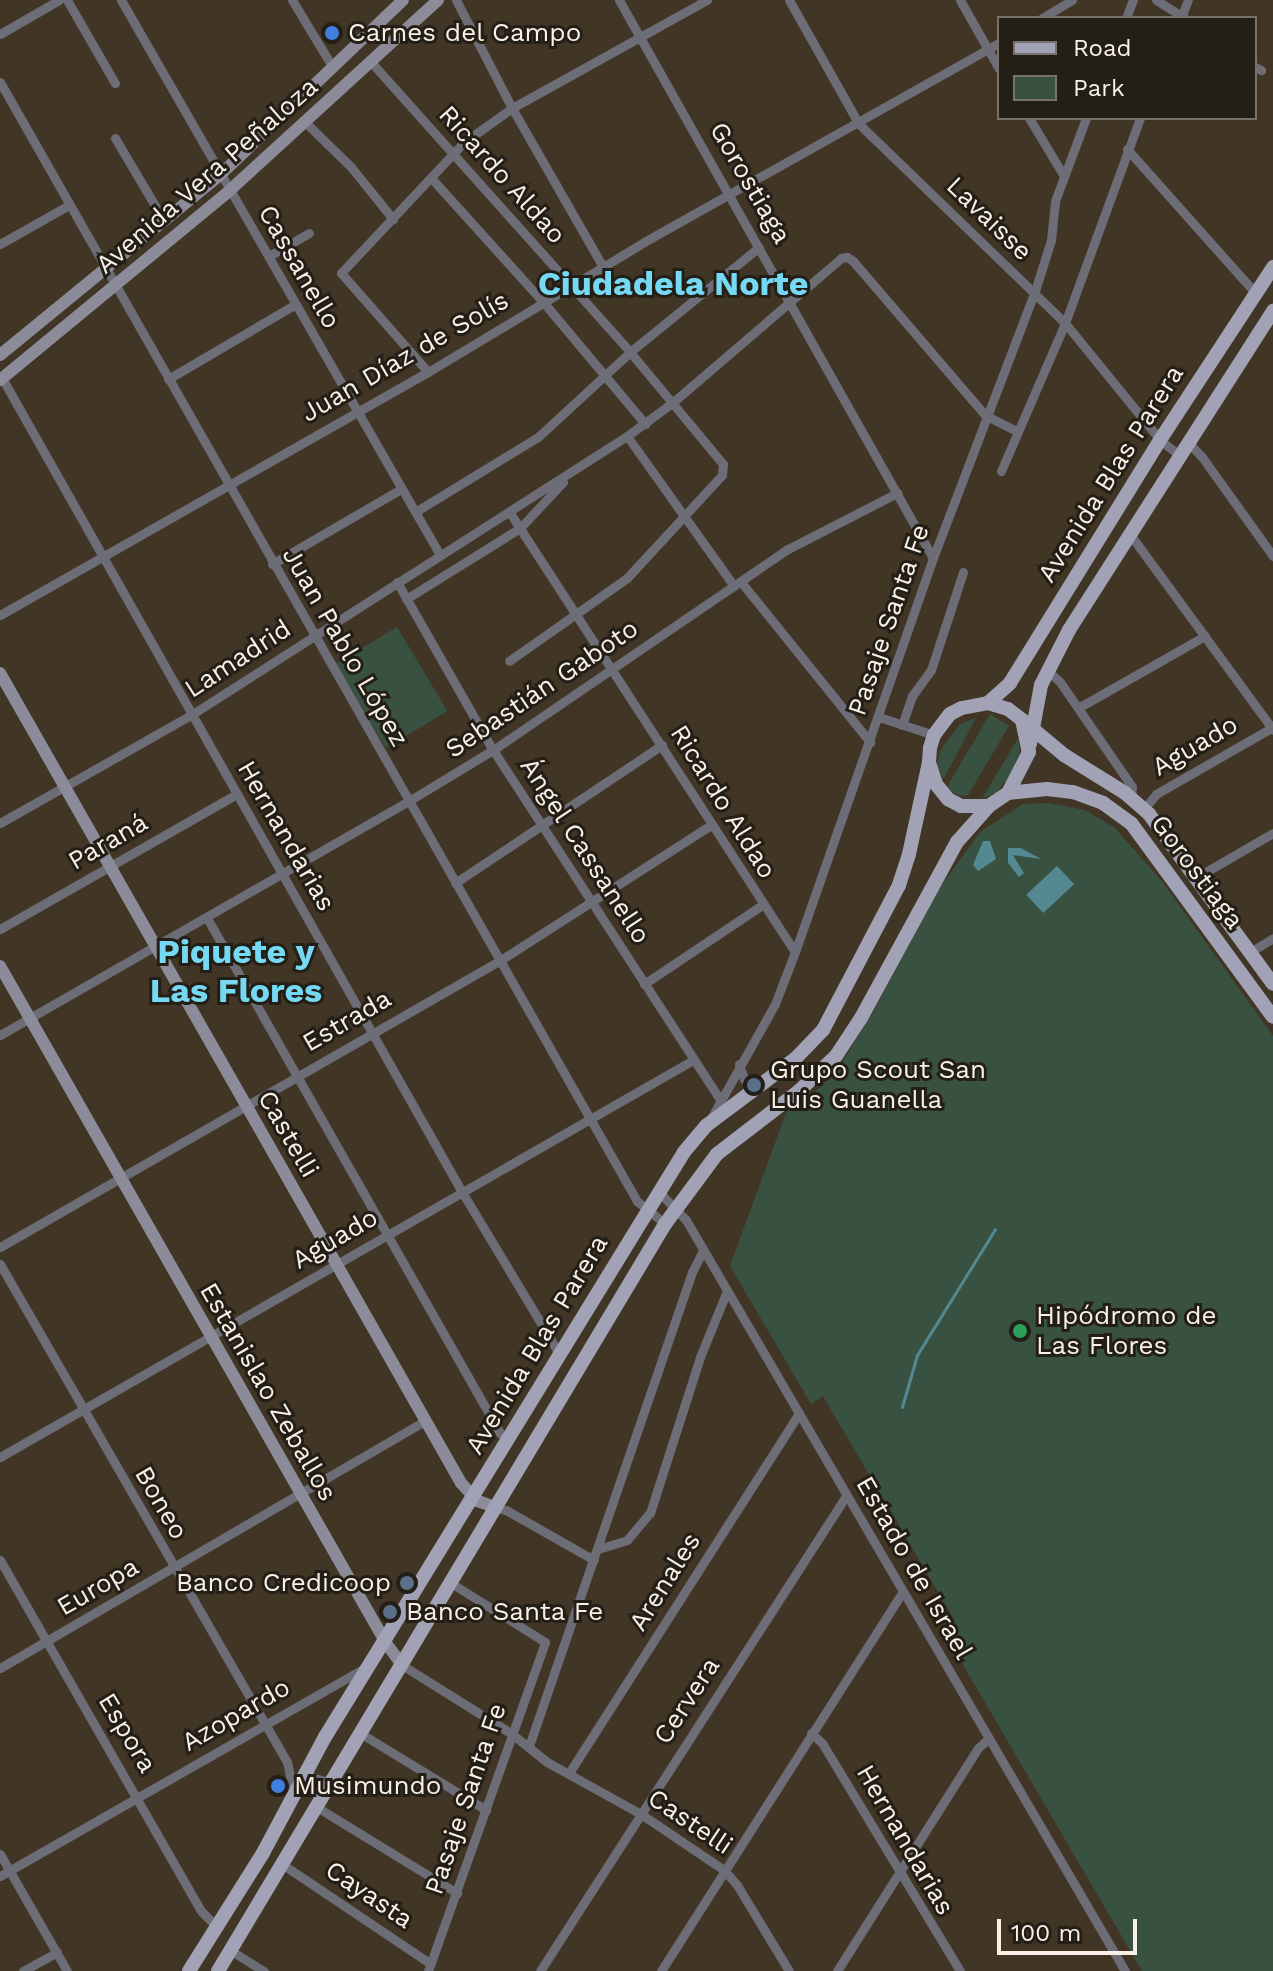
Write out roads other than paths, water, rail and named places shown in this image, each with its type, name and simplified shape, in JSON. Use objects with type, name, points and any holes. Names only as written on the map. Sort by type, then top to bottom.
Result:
[{"type":"main road","name":"Avenida Vera Peñaloza","points":[[0,355],[220,175],[403,0]]},
{"type":"main road","name":"Avenida Vera Peñaloza","points":[[1,379],[229,191],[438,0]]},
{"type":"main road","name":"Avenida Blas Parera","points":[[988,703],[1010,683],[1160,440],[1273,267]]},
{"type":"main road","name":"Avenida Blas Parera","points":[[1029,731],[1047,670],[1129,533],[1273,311]]},
{"type":"main road","name":"Castelli","points":[[0,673],[461,1483],[473,1496],[497,1508]]},
{"type":"main road","name":"Gorostiaga","points":[[988,703],[1008,709],[1029,731],[1144,809],[1273,984]]},
{"type":"main road","points":[[988,703],[962,708],[941,724],[934,735],[929,762],[936,784],[954,803],[989,806],[1008,793],[1024,767],[1029,731]]},
{"type":"main road","name":"Avenida Blas Parera","points":[[189,1971],[263,1853],[304,1774],[684,1152],[707,1125],[811,1045],[823,1030],[879,928],[909,854],[929,762]]},
{"type":"main road","name":"Gorostiaga","points":[[1008,793],[1061,790],[1087,796],[1116,810],[1143,835],[1273,1017]]},
{"type":"main road","name":"Avenida Blas Parera","points":[[218,1971],[665,1224],[717,1154],[800,1090],[836,1056],[861,1018],[957,842],[989,806]]},
{"type":"main road","points":[[1220,943],[1236,932]]},
{"type":"main road","name":"Estanislao Zeballos","points":[[0,966],[386,1643],[402,1665]]},
{"type":"street","points":[[0,34],[59,0]]},
{"type":"street","points":[[67,0],[115,83]]},
{"type":"street","name":"Cassanello","points":[[121,0],[440,555]]},
{"type":"street","points":[[292,0],[332,66]]},
{"type":"street","points":[[456,0],[512,108],[603,267]]},
{"type":"street","name":"Gorostiaga","points":[[619,0],[933,558]]},
{"type":"street","points":[[428,372],[341,273],[463,143],[512,108],[707,0]]},
{"type":"street","name":"Lavaisse","points":[[789,0],[859,124],[1065,323],[1160,440],[1179,455]]},
{"type":"street","points":[[960,0],[997,66]]},
{"type":"street","points":[[1045,16],[1072,0]]},
{"type":"street","points":[[1156,0],[1181,16]]},
{"type":"street","name":"Juan Díaz de Solís","points":[[0,615],[428,372],[603,267],[997,44]]},
{"type":"street","name":"Ricardo Aldao","points":[[371,62],[630,352],[723,464],[722,475],[684,514]]},
{"type":"street","name":"Juan Pablo López","points":[[0,82],[590,1120],[646,1211],[665,1224]]},
{"type":"street","points":[[1030,120],[1064,176]]},
{"type":"street","name":"Pasaje Santa Fe","points":[[707,1125],[719,1098],[775,1004],[795,952],[933,558],[985,415],[1034,294],[1051,240],[1055,201],[1085,120]]},
{"type":"street","points":[[1001,471],[1065,323],[1139,120]]},
{"type":"street","points":[[306,123],[333,154],[351,167],[393,219]]},
{"type":"street","points":[[115,138],[164,221]]},
{"type":"street","points":[[1127,149],[1256,294]]},
{"type":"street","points":[[432,179],[544,303],[645,424]]},
{"type":"street","points":[[0,244],[69,205]]},
{"type":"street","points":[[269,256],[309,233]]},
{"type":"street","points":[[415,512],[538,437],[630,352],[759,247]]},
{"type":"street","name":"Lamadrid","points":[[0,823],[191,715],[645,424],[847,257],[985,415]]},
{"type":"street","points":[[168,379],[296,304]]},
{"type":"street","name":"Hernandarias","points":[[1,379],[105,556],[191,715],[462,1192],[560,1355]]},
{"type":"street","points":[[985,415],[1018,432]]},
{"type":"street","points":[[627,436],[738,584],[870,742]]},
{"type":"street","points":[[1188,442],[1273,556]]},
{"type":"street","name":"Lamadrid","points":[[406,599],[520,528],[574,471]]},
{"type":"street","points":[[272,564],[401,489]]},
{"type":"street","name":"Sebastián Gaboto","points":[[0,1035],[407,802],[493,750],[788,549],[897,493]]},
{"type":"street","name":"Ricardo Aldao","points":[[510,513],[795,952]]},
{"type":"street","points":[[509,661],[627,578],[684,514]]},
{"type":"street","points":[[1129,533],[1273,729]]},
{"type":"street","points":[[902,725],[912,696],[931,670],[963,572]]},
{"type":"street","name":"Ángel Cassanello","points":[[397,582],[493,750],[719,1098]]},
{"type":"street","points":[[1078,708],[1205,636]]},
{"type":"street","name":"Gorostiaga","points":[[1047,670],[1078,708],[1132,787],[1131,798]]},
{"type":"street","points":[[879,717],[934,735]]},
{"type":"street","name":"Aguado","points":[[1144,809],[1156,794],[1273,729]]},
{"type":"street","points":[[455,883],[662,745]]},
{"type":"street","name":"Paraná","points":[[0,929],[237,794]]},
{"type":"street","name":"Estrada","points":[[0,1247],[245,1103],[499,961],[711,825]]},
{"type":"street","points":[[1197,877],[1273,833]]},
{"type":"street","points":[[644,984],[762,905]]},
{"type":"street","points":[[207,918],[500,1433],[509,1440]]},
{"type":"street","points":[[1250,952],[1273,938]]},
{"type":"street","name":"Aguado","points":[[0,1457],[693,1060]]},
{"type":"street","points":[[739,1064],[744,1079],[764,1081]]},
{"type":"street","name":"Estado de Israel","points":[[659,1192],[677,1207],[703,1250],[1125,1971]]},
{"type":"street","name":"Pasaje Santa Fe","points":[[529,1746],[692,1272],[703,1250]]},
{"type":"street","name":"Boneo","points":[[0,1264],[173,1569],[287,1762],[294,1782],[293,1794]]},
{"type":"street","points":[[598,1549],[627,1540],[650,1513],[700,1357],[727,1291]]},
{"type":"street","name":"Arenales","points":[[569,1773],[799,1413]]},
{"type":"street","name":"Europa","points":[[0,1668],[425,1421]]},
{"type":"street","name":"Cervera","points":[[540,1971],[846,1496]]},
{"type":"street","name":"Castelli","points":[[497,1508],[506,1510],[594,1560]]},
{"type":"street","name":"Espora","points":[[0,1560],[201,1911],[217,1927]]},
{"type":"street","name":"Pasaje Santa Fe","points":[[429,1967],[545,1642],[451,1583]]},
{"type":"street","points":[[661,1971],[902,1592]]},
{"type":"street","name":"Azopardo","points":[[5,1874],[370,1665]]},
{"type":"street","name":"Estanislao Zeballos","points":[[402,1665],[512,1734],[547,1762],[569,1773]]},
{"type":"street","points":[[360,1733],[486,1810]]},
{"type":"street","name":"Hernandarias","points":[[811,1733],[822,1743],[960,1971]]},
{"type":"street","points":[[837,1971],[978,1748],[988,1739]]},
{"type":"street","name":"Boneo","points":[[287,1762],[304,1774],[329,1782]]},
{"type":"street","name":"Castelli","points":[[569,1773],[641,1814],[724,1870],[746,1899],[789,1971]]},
{"type":"street","points":[[315,1806],[457,1893]]},
{"type":"street","points":[[0,1854],[5,1874],[67,1971]]},
{"type":"street","name":"Cayasta","points":[[282,1864],[429,1967]]},
{"type":"street","points":[[230,1950],[264,1971]]},
{"type":"street","points":[[23,1971],[57,1952]]},
{"type":"water","points":[[983,841],[990,841],[996,859],[978,871],[973,865]]},
{"type":"water","points":[[1008,848],[1021,848],[1041,859],[1013,855],[1024,873],[1019,877],[1008,863]]},
{"type":"water","points":[[1057,866],[1074,884],[1043,913],[1026,895]]},
{"type":"waterway","points":[[902,1407],[917,1355],[995,1229]]},
{"type":"place","name":"Carnes del Campo","points":[[332,33]]},
{"type":"place","name":"Grupo Scout San Luis Guanella","points":[[754,1085]]},
{"type":"place","name":"Hipódromo de Las Flores","points":[[1020,1331]]},
{"type":"place","name":"Banco Credicoop","points":[[407,1583]]},
{"type":"place","name":"Banco Santa Fe","points":[[390,1612]]},
{"type":"place","name":"Musimundo","points":[[278,1786]]},
{"type":"district","name":"Ciudadela Norte","points":[[673,284]]},
{"type":"district","name":"Piquete y Las Flores","points":[[236,970]]}]
